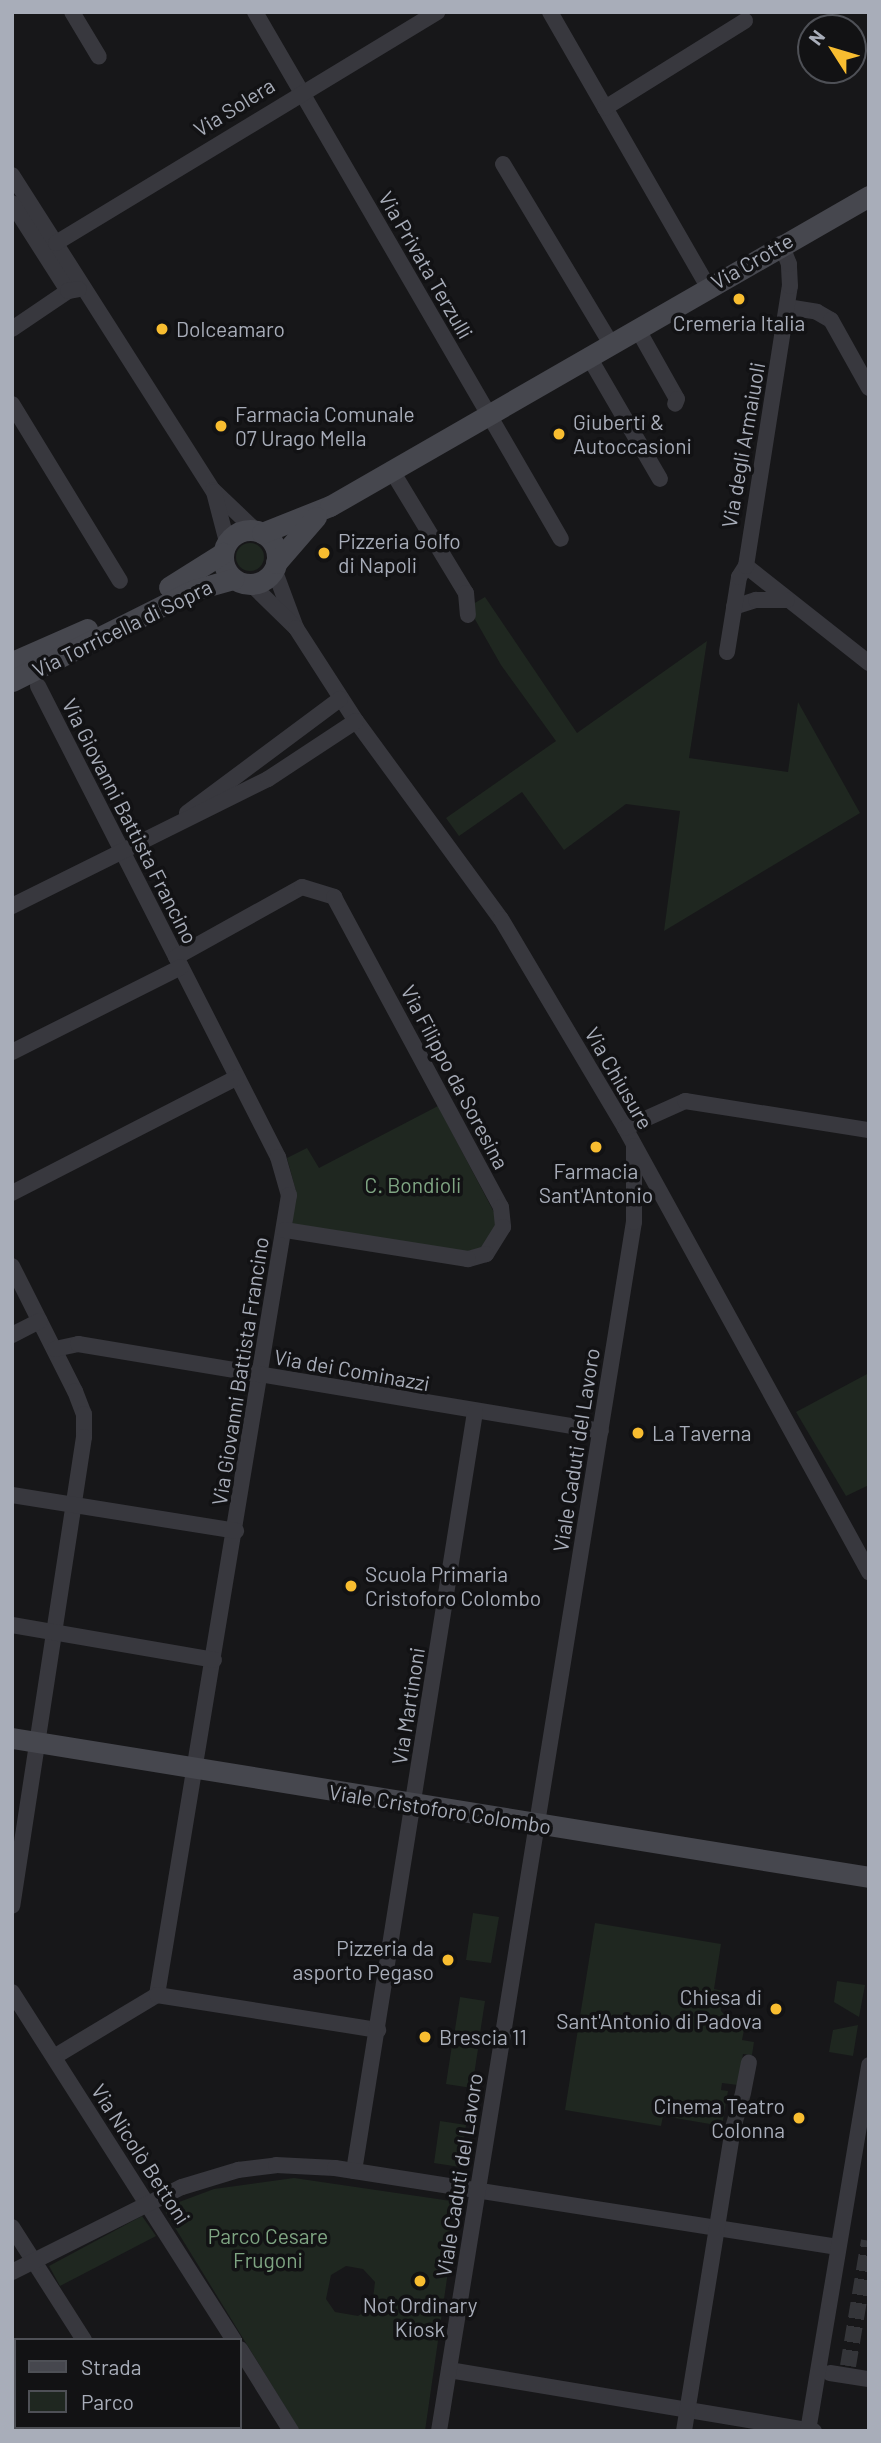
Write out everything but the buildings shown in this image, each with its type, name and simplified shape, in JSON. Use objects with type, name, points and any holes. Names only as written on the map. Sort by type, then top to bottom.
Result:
[{"type":"street","points":[[72,12],[99,57]]},
{"type":"street","name":"Via Privata Terzulli","points":[[255,12],[561,539]]},
{"type":"street","name":"Via Solera","points":[[56,243],[300,92],[438,12]]},
{"type":"street","points":[[550,12],[708,287]]},
{"type":"street","points":[[605,108],[745,21]]},
{"type":"street","points":[[503,164],[611,344]]},
{"type":"street","points":[[12,175],[214,490],[275,546],[275,566]]},
{"type":"street","name":"Via Crotte","points":[[259,532],[330,506],[781,244],[869,196]]},
{"type":"street","points":[[12,203],[68,291]]},
{"type":"street","name":"Via degli Armaiuoli","points":[[727,652],[739,578],[746,566],[787,307],[790,271],[781,244]]},
{"type":"street","points":[[12,329],[68,291],[86,288]]},
{"type":"street","points":[[787,307],[817,312],[831,320],[869,388]]},
{"type":"street","points":[[637,328],[678,400]]},
{"type":"street","points":[[589,357],[660,479]]},
{"type":"street","points":[[12,404],[120,581]]},
{"type":"street","points":[[392,471],[466,593],[468,615]]},
{"type":"street","points":[[214,490],[225,547]]},
{"type":"street","name":"Via Crotte","points":[[275,566],[303,530],[330,506]]},
{"type":"street","name":"Via Torricella di Sopra","points":[[12,662],[51,648],[187,578],[243,531],[259,532]]},
{"type":"street","name":"Via Torricella di Sopra","points":[[225,547],[225,567],[242,581]]},
{"type":"street","name":"Via Torricella di Sopra","points":[[12,681],[194,590],[242,581],[265,580],[275,566]]},
{"type":"street","name":"Via Chiusure","points":[[275,566],[296,628],[340,699],[501,919],[625,1128],[869,1573]]},
{"type":"street","points":[[746,566],[869,663]]},
{"type":"street","name":"Via Chiusure","points":[[242,581],[296,628]]},
{"type":"street","points":[[734,607],[756,600],[787,600]]},
{"type":"street","name":"Via Giovanni Battista Francino","points":[[38,686],[278,1157],[289,1195],[236,1531],[157,1996]]},
{"type":"street","points":[[180,819],[340,699]]},
{"type":"street","points":[[12,906],[122,852],[180,819],[268,779],[356,722]]},
{"type":"street","name":"Via Filippo da Soresina","points":[[12,1052],[178,962],[302,887],[334,897],[501,1207],[503,1227],[497,1242],[486,1254],[468,1259],[284,1230]]},
{"type":"street","points":[[12,1193],[236,1078]]},
{"type":"street","points":[[625,1128],[685,1101],[869,1130]]},
{"type":"street","name":"Viale Caduti del Lavoro","points":[[439,2431],[634,1222],[634,1146]]},
{"type":"street","name":"Viale Caduti del Lavoro","points":[[634,1222],[654,1185]]},
{"type":"street","points":[[12,1266],[55,1349],[84,1414],[74,1505],[53,1632],[40,1742],[12,1906]]},
{"type":"street","points":[[12,1335],[40,1321]]},
{"type":"street","name":"Via dei Cominazzi","points":[[55,1349],[78,1344],[601,1431]]},
{"type":"street","name":"Via Martinoni","points":[[354,2171],[475,1412]]},
{"type":"street","points":[[12,1495],[236,1531]]},
{"type":"street","points":[[12,1625],[214,1660]]},
{"type":"street","name":"Viale Cristoforo Colombo","points":[[12,1738],[869,1877]]},
{"type":"street","name":"Via Nicolò Bettoni","points":[[12,1992],[233,2338]]},
{"type":"street","points":[[54,2057],[157,1996],[378,2030]]},
{"type":"street","points":[[743,2093],[749,2063]]},
{"type":"street","points":[[449,2370],[810,2430],[869,2065]]},
{"type":"street","points":[[684,2431],[733,2128]]},
{"type":"street","points":[[12,2272],[182,2187],[238,2170],[296,2165],[354,2171],[838,2247]]},
{"type":"street","points":[[12,2227],[83,2338]]},
{"type":"street","points":[[242,2352],[291,2431]]},
{"type":"street","points":[[830,2373],[848,2371],[869,2379]]},
{"type":"green space","points":[[250,543],[260,547],[264,557],[260,567],[250,571],[240,567],[236,557],[240,547]]},
{"type":"green space","points":[[485,597],[577,733],[707,641],[689,758],[788,772],[798,702],[860,813],[664,931],[680,811],[626,804],[564,850],[522,792],[459,836],[446,818],[556,741],[501,665],[468,607]]},
{"type":"green space","name":"C. Bondioli","points":[[438,1106],[496,1216],[495,1228],[484,1247],[465,1252],[292,1225],[296,1191],[287,1158],[307,1148],[319,1168]]},
{"type":"green space","points":[[869,1373],[869,1485],[846,1496],[796,1412]]},
{"type":"green space","points":[[473,1913],[499,1917],[491,1963],[466,1960]]},
{"type":"green space","points":[[595,1923],[721,1944],[714,1989],[728,1992],[720,2002],[721,2011],[727,2017],[746,2020],[742,2040],[754,2042],[752,2055],[743,2054],[738,2085],[722,2083],[721,2090],[728,2091],[722,2126],[663,2116],[661,2126],[565,2110]]},
{"type":"green space","points":[[837,1981],[865,1985],[859,2017],[834,2002]]},
{"type":"green space","points":[[460,1997],[485,2001],[479,2040],[454,2036]]},
{"type":"green space","points":[[858,2025],[853,2056],[829,2052],[833,2030]]},
{"type":"green space","points":[[452,2045],[478,2049],[472,2088],[446,2084]]},
{"type":"green space","points":[[440,2121],[466,2125],[460,2167],[434,2163]]},
{"type":"green space","name":"Parco Cesare Frugoni","points":[[294,2178],[458,2202],[425,2431],[300,2431],[163,2208],[214,2189]],"holes":[[[346,2266],[363,2269],[375,2282],[372,2307],[358,2316],[335,2312],[326,2299],[331,2275]]]},
{"type":"green space","name":"Parco Cesare Frugoni","points":[[142,2216],[156,2236],[60,2286],[49,2266]]},
{"type":"tunnel","points":[[733,2128],[743,2093]]},
{"type":"tunnel","points":[[848,2366],[869,2241]]},
{"type":"place","name":"Cremeria Italia","points":[[739,299]]},
{"type":"place","name":"Dolceamaro","points":[[162,329]]},
{"type":"place","name":"Farmacia Comunale 07 Urago Mella","points":[[221,426]]},
{"type":"place","name":"Giuberti & Autoccasioni","points":[[559,434]]},
{"type":"place","name":"Pizzeria Golfo di Napoli","points":[[324,553]]},
{"type":"place","name":"Farmacia Sant'Antonio","points":[[596,1147]]},
{"type":"place","name":"La Taverna","points":[[638,1433]]},
{"type":"place","name":"Scuola Primaria Cristoforo Colombo","points":[[351,1586]]},
{"type":"place","name":"Pizzeria da asporto Pegaso","points":[[448,1960]]},
{"type":"place","name":"Chiesa di Sant'Antonio di Padova","points":[[776,2009]]},
{"type":"place","name":"Brescia 11","points":[[425,2037]]},
{"type":"place","name":"Cinema Teatro Colonna","points":[[799,2118]]},
{"type":"place","name":"Not Ordinary Kiosk","points":[[420,2281]]}]
